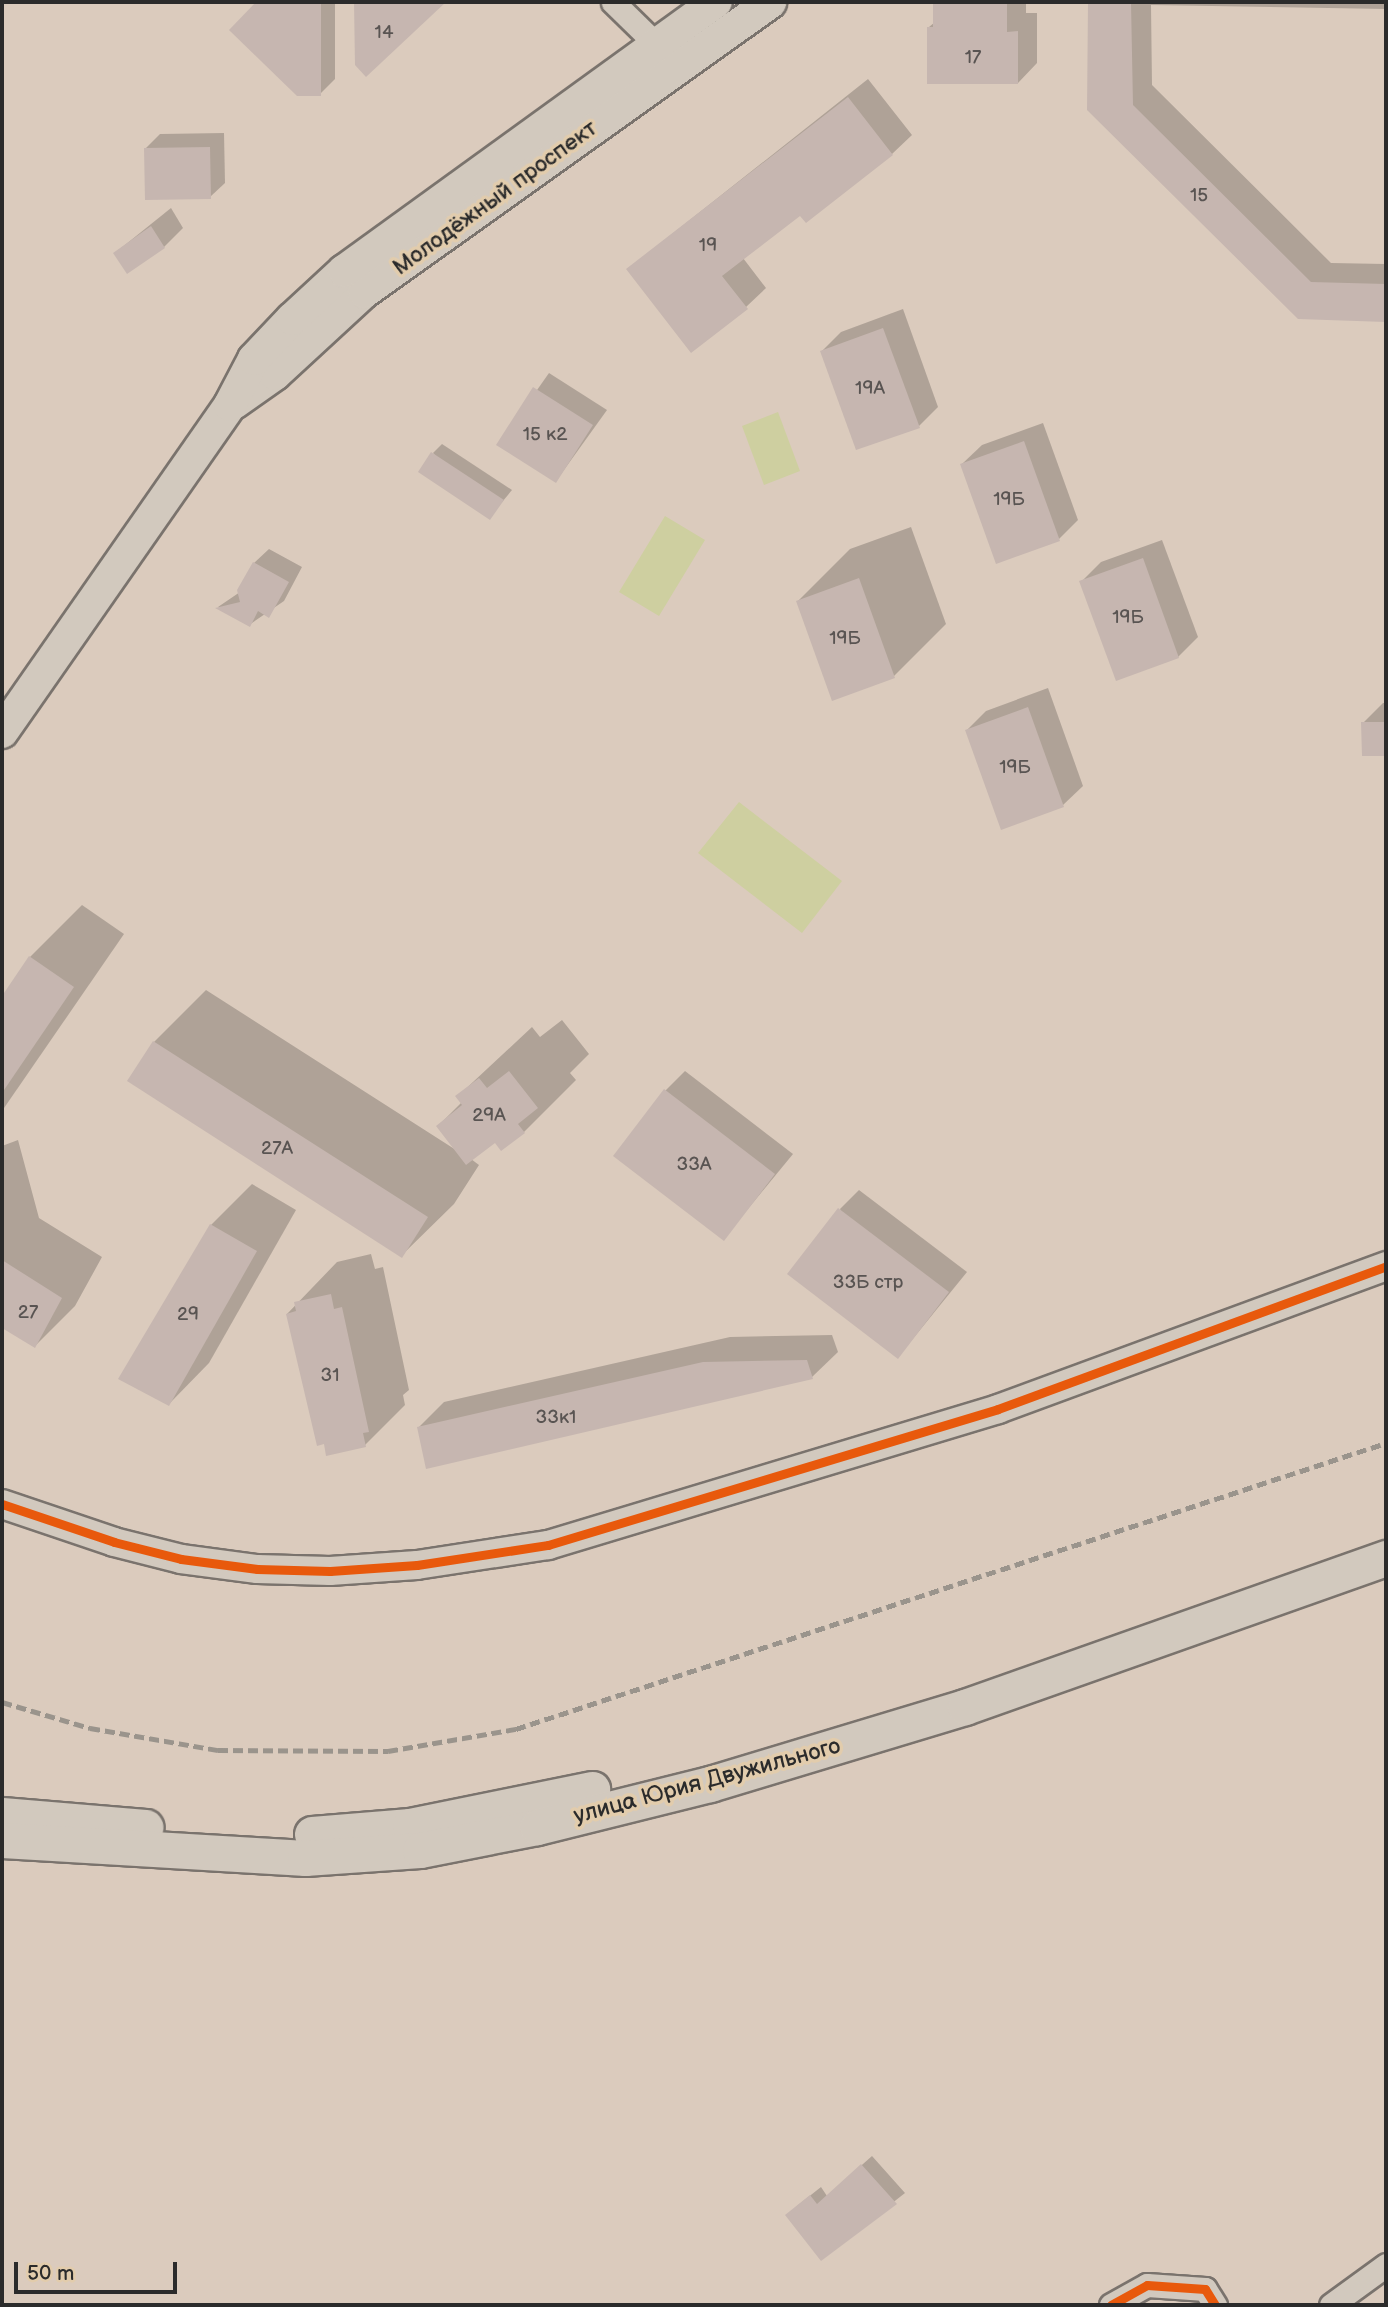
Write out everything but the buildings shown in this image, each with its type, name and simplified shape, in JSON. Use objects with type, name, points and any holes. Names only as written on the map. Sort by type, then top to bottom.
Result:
[{"type":"main road","name":"Молодёжный проспект","points":[[2,732],[230,405],[254,359],[344,271],[716,2]]},
{"type":"main road","name":"Молодёжный проспект","points":[[230,405],[275,374],[364,292],[770,2]]},
{"type":"main road","name":"улица Юрия Двужильного","points":[[2,1815],[226,1834],[308,1834],[410,1826],[562,1796],[729,1755],[1062,1652],[1386,1540]]},
{"type":"main road","name":"улица Юрия Двужильного","points":[[2,1840],[305,1858],[420,1850],[537,1827],[710,1784],[965,1707],[1386,1558]]},
{"type":"street","points":[[613,2],[658,46]]},
{"type":"street","points":[[2,1504],[114,1542],[180,1559],[257,1569],[330,1571],[417,1565],[548,1545],[998,1409],[1386,1266]]},
{"type":"street","points":[[1331,2305],[1386,2265]]},
{"type":"street","points":[[1111,2305],[1147,2285],[1205,2288],[1214,2305]]},
{"type":"green space","points":[[778,412],[800,471],[764,485],[742,426]]},
{"type":"green space","points":[[665,516],[705,540],[659,616],[619,592]]},
{"type":"green space","points":[[739,802],[842,881],[802,933],[698,853]]},
{"type":"railway","points":[[2,1702],[90,1728],[218,1750],[388,1751],[516,1729],[1386,1443]]},
{"type":"cycle path","points":[[2,1504],[114,1542],[181,1559],[257,1569],[330,1571],[417,1565],[548,1545],[998,1409],[1386,1266]]},
{"type":"cycle path","points":[[1111,2305],[1147,2285],[1205,2289],[1215,2305]]}]
